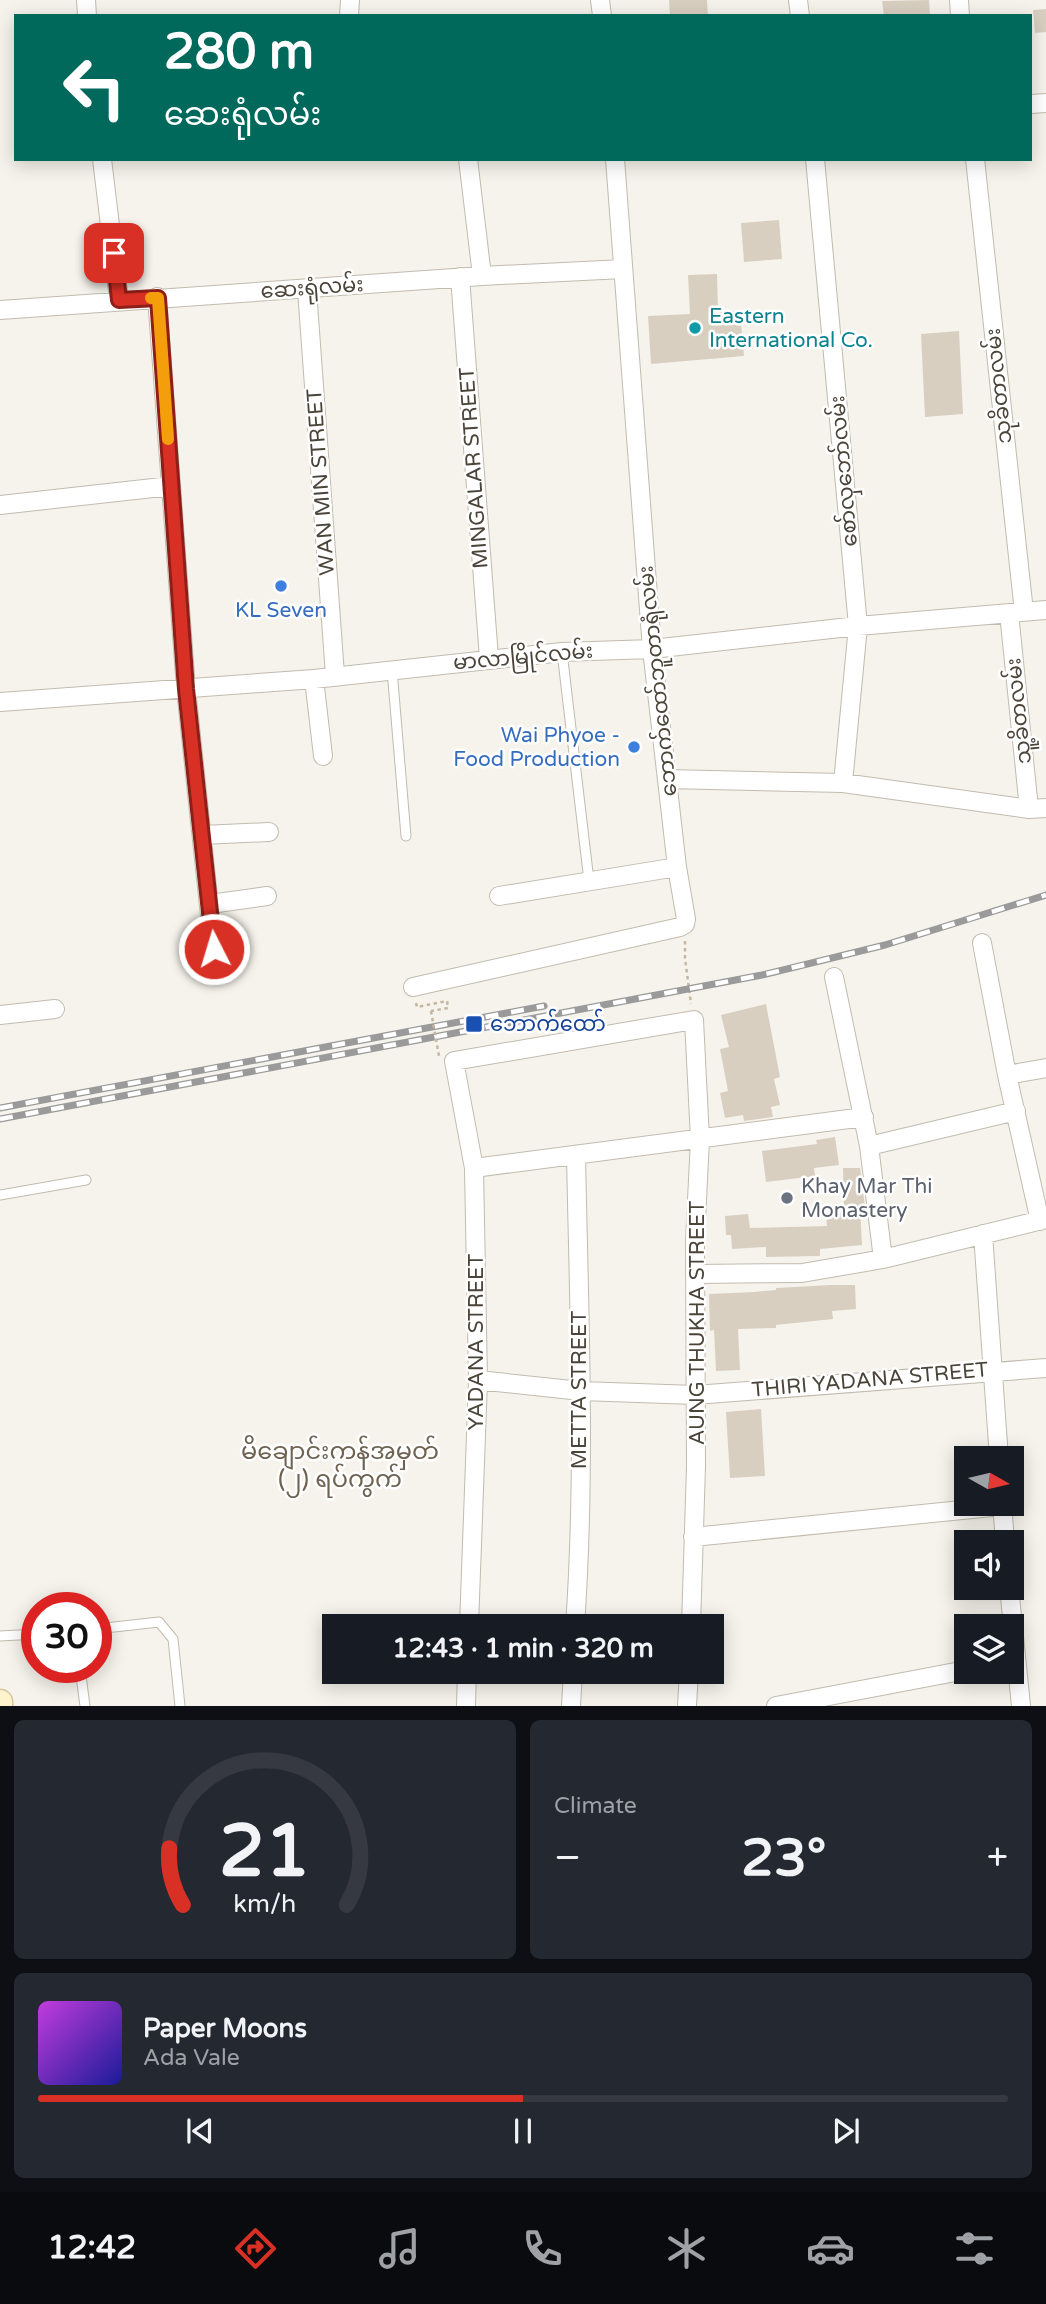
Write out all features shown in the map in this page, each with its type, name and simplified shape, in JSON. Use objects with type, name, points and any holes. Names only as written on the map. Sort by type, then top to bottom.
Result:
[{"type":"street","points":[[103,161],[119,300]]},
{"type":"street","points":[[468,161],[482,276]]},
{"type":"street","name":"ဘောက်ထော်ဘူတာရုံလမ်း","points":[[615,161],[652,649],[685,924]]},
{"type":"street","name":"စော်လှဘော်လမ်း","points":[[815,161],[858,626],[843,783]]},
{"type":"street","name":"သုခိတာလမ်း","points":[[975,161],[1016,612]]},
{"type":"street","name":"ဆေးရုံလမ်း","points":[[0,310],[460,277],[623,269]]},
{"type":"street","name":"MINGALAR STREET","points":[[460,277],[489,659]]},
{"type":"street","name":"WAN MIN STREET","points":[[307,290],[335,675]]},
{"type":"street","points":[[158,298],[186,689],[216,972]]},
{"type":"street","points":[[0,505],[171,486]]},
{"type":"street","name":"မာလာမြိုင်လမ်း","points":[[0,702],[314,679],[562,652],[652,649],[858,626],[1046,610]]},
{"type":"street","name":"သူ့ခိတလမ်း","points":[[1016,612],[1038,809]]},
{"type":"street","points":[[314,679],[323,756]]},
{"type":"street","points":[[667,779],[843,783],[1038,809]]},
{"type":"street","points":[[202,835],[269,832]]},
{"type":"street","points":[[499,896],[677,867]]},
{"type":"street","points":[[210,904],[267,896]]},
{"type":"street","points":[[414,987],[685,924]]},
{"type":"street","points":[[695,1274],[802,1273],[883,1259],[1043,1220],[1007,1075],[982,943]]},
{"type":"street","points":[[834,977],[864,1117],[883,1259]]},
{"type":"street","points":[[0,1015],[55,1009]]},
{"type":"street","points":[[447,1058],[694,1020]]},
{"type":"street","name":"AUNG THUKHA STREET","points":[[691,1614],[696,1466],[695,1274],[700,1139],[694,1020]]},
{"type":"street","name":"YADANA STREET","points":[[447,1058],[474,1168],[478,1380],[469,1614]]},
{"type":"street","points":[[1007,1075],[1046,1068]]},
{"type":"street","points":[[869,1146],[1016,1111]]},
{"type":"street","points":[[474,1168],[864,1117]]},
{"type":"street","name":"METTA STREET","points":[[576,1155],[581,1391],[576,1614]]},
{"type":"street","points":[[983,1234],[998,1446]]},
{"type":"street","name":"THIRI YADANA STREET","points":[[478,1380],[581,1391],[695,1395],[992,1370],[1046,1368]]},
{"type":"street","points":[[694,1537],[954,1509]]},
{"type":"street","points":[[776,1706],[954,1672]]},
{"type":"street","points":[[466,1706],[467,1684]]},
{"type":"street","points":[[571,1706],[572,1684]]},
{"type":"street","points":[[687,1706],[688,1684]]},
{"type":"street","points":[[1018,1684],[1021,1706]]},
{"type":"lane","points":[[562,652],[589,881]]},
{"type":"lane","points":[[392,669],[406,836]]},
{"type":"lane","points":[[0,1195],[86,1180]]},
{"type":"lane","points":[[112,1627],[159,1622],[173,1639],[180,1706]]},
{"type":"lane","points":[[0,1636],[21,1635]]},
{"type":"lane","points":[[82,1683],[85,1706]]},
{"type":"path","points":[[685,924],[685,958],[694,1020]]},
{"type":"path","points":[[447,1058],[431,1011],[448,1008]]},
{"type":"building","points":[[669,0],[707,0],[708,14],[670,14]]},
{"type":"building","points":[[929,0],[930,14],[884,14],[882,1]]},
{"type":"building","points":[[1046,9],[1046,32],[1035,33],[1033,10]]},
{"type":"building","points":[[779,220],[782,259],[744,262],[741,223]]},
{"type":"building","name":"Eastern International Co.","points":[[717,274],[718,312],[740,311],[744,356],[651,364],[648,316],[690,314],[688,275]]},
{"type":"building","points":[[959,331],[963,414],[925,417],[921,334]]},
{"type":"building","points":[[766,1004],[780,1077],[774,1079],[780,1105],[771,1107],[773,1117],[744,1121],[743,1115],[725,1118],[720,1093],[728,1091],[720,1049],[729,1047],[721,1015]]},
{"type":"building","points":[[835,1137],[839,1165],[814,1168],[815,1176],[766,1182],[762,1151],[817,1144],[816,1140]]},
{"type":"building","points":[[843,1168],[860,1168],[865,1207],[860,1207],[862,1245],[820,1249],[820,1256],[766,1257],[766,1247],[732,1249],[731,1235],[726,1235],[725,1216],[748,1214],[750,1228],[827,1226],[826,1213],[844,1212]]},
{"type":"building","points":[[855,1285],[856,1309],[832,1311],[833,1319],[776,1325],[776,1328],[738,1329],[740,1370],[716,1371],[714,1330],[710,1331],[709,1294]]},
{"type":"building","points":[[761,1409],[765,1476],[730,1478],[726,1412]]},
{"type":"railway","points":[[0,1119],[762,975],[885,945],[1046,895]]},
{"type":"railway","points":[[0,1108],[544,1006]]},
{"type":"slow traffic","points":[[151,298],[158,298],[168,439]]},
{"type":"place","name":"Eastern International Co.","points":[[695,328]]},
{"type":"place","name":"KL Seven","points":[[281,586]]},
{"type":"place","name":"Wai Phyoe - Food Production","points":[[634,747]]},
{"type":"place","name":"ဘောက်ထော်","points":[[474,1024]]},
{"type":"place","name":"Khay Mar Thi Monastery","points":[[787,1198]]},
{"type":"district","name":"မိချောင်းကန်အမှတ် (၂) ရပ်ကွက်","points":[[340,1465]]},
{"type":"route","points":[[114,253],[119,300],[158,298],[186,689],[214,949]]}]
